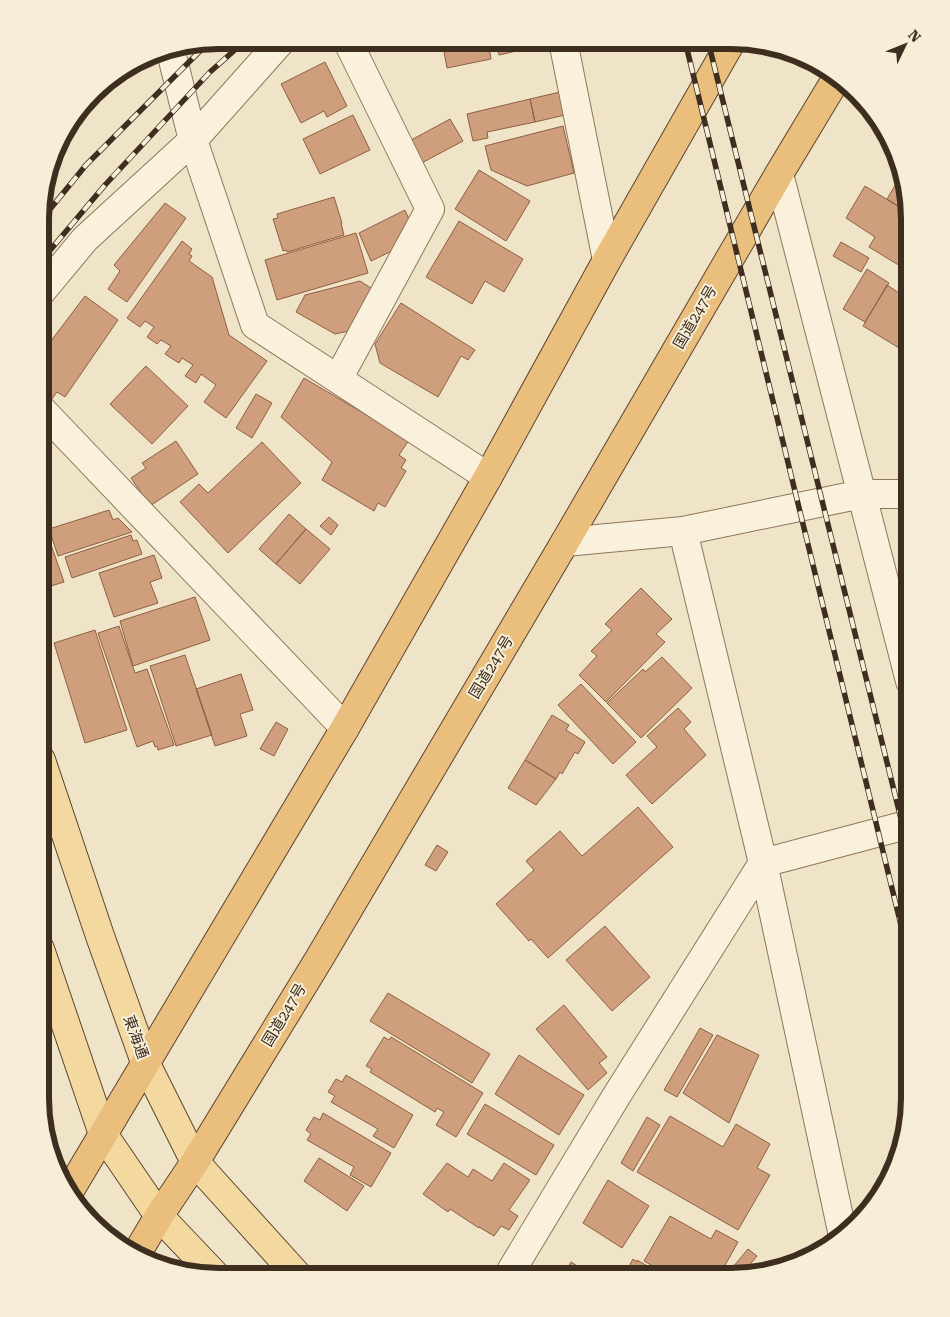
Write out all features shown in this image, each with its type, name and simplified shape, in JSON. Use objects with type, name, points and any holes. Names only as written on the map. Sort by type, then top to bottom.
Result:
[{"type":"highway","points":[[73,1185],[345,728],[488,477],[607,260],[727,49]]},
{"type":"highway","name":"国道247号","points":[[140,1248],[319,959],[833,84]]},
{"type":"main road","name":"東海通","points":[[49,784],[145,1062],[195,1162],[291,1268]]},
{"type":"main road","points":[[49,975],[103,1134],[159,1216],[208,1267]]},
{"type":"street","points":[[49,282],[85,239],[193,140],[274,49]]},
{"type":"street","points":[[338,379],[430,209],[351,49]]},
{"type":"street","points":[[566,49],[607,260]]},
{"type":"street","points":[[176,55],[193,140],[255,325],[488,477]]},
{"type":"street","points":[[779,174],[901,646]]},
{"type":"street","points":[[49,418],[345,728]]},
{"type":"street","points":[[565,542],[683,531],[862,494],[901,494]]},
{"type":"street","points":[[683,531],[763,863],[841,1227]]},
{"type":"street","points":[[513,1268],[617,1094],[763,863],[901,826]]},
{"type":"building","points":[[443,49],[489,49],[491,59],[447,68]]},
{"type":"building","points":[[497,49],[525,49],[499,55]]},
{"type":"building","points":[[325,62],[347,106],[327,117],[324,111],[301,123],[281,84]]},
{"type":"building","points":[[560,92],[565,115],[535,122],[530,99]]},
{"type":"building","points":[[530,99],[535,122],[487,132],[488,138],[473,141],[467,114]]},
{"type":"building","points":[[353,115],[370,150],[320,174],[303,139]]},
{"type":"building","points":[[450,119],[463,141],[414,167],[402,145]]},
{"type":"building","points":[[563,126],[574,173],[527,186],[491,170],[485,146]]},
{"type":"building","points":[[479,170],[530,201],[506,241],[455,209]]},
{"type":"building","points":[[897,182],[901,208],[887,199]]},
{"type":"building","points":[[865,186],[901,208],[901,267],[869,247],[875,237],[846,218]]},
{"type":"building","points":[[334,197],[344,235],[287,252],[286,250],[283,251],[273,219],[278,218],[277,214]]},
{"type":"building","points":[[165,203],[186,218],[127,302],[108,289],[120,271],[114,265]]},
{"type":"building","points":[[405,210],[411,224],[398,248],[371,261],[359,233]]},
{"type":"building","points":[[459,221],[523,259],[504,292],[485,281],[472,304],[426,277]]},
{"type":"building","points":[[356,233],[368,273],[277,300],[265,260]]},
{"type":"building","points":[[182,241],[192,249],[189,254],[192,256],[189,261],[212,277],[229,335],[267,361],[226,418],[204,402],[216,385],[201,374],[196,383],[185,376],[193,365],[182,358],[179,363],[165,354],[171,346],[161,340],[157,344],[147,337],[154,327],[145,321],[140,327],[127,318]]},
{"type":"building","points":[[841,242],[869,258],[861,272],[833,256]]},
{"type":"building","points":[[867,269],[889,283],[865,322],[843,309]]},
{"type":"building","points":[[360,281],[371,288],[349,331],[335,334],[296,312],[305,295]]},
{"type":"building","points":[[887,285],[901,294],[901,349],[863,326]]},
{"type":"building","points":[[85,296],[118,320],[65,397],[57,392],[49,403],[49,343]]},
{"type":"building","points":[[401,303],[475,350],[468,360],[461,356],[438,397],[380,363],[375,344]]},
{"type":"building","points":[[146,366],[188,406],[152,444],[110,404]]},
{"type":"building","points":[[304,378],[409,440],[399,455],[406,460],[401,468],[406,471],[385,507],[378,503],[374,511],[322,480],[332,462],[281,417]]},
{"type":"building","points":[[256,394],[272,403],[252,438],[236,428]]},
{"type":"building","points":[[176,441],[198,474],[150,506],[131,478],[146,468],[142,463]]},
{"type":"building","points":[[262,442],[301,483],[228,553],[180,502],[199,484],[208,493]]},
{"type":"building","points":[[109,510],[113,520],[118,518],[132,532],[58,556],[49,529]]},
{"type":"building","points":[[289,514],[306,529],[276,564],[259,549]]},
{"type":"building","points":[[329,517],[338,525],[331,535],[320,526]]},
{"type":"building","points":[[306,529],[330,549],[300,584],[276,564]]},
{"type":"building","points":[[131,535],[133,541],[137,540],[142,554],[72,578],[65,557]]},
{"type":"building","points":[[49,539],[64,582],[49,587]]},
{"type":"building","points":[[154,555],[162,578],[150,582],[158,603],[114,617],[99,573]]},
{"type":"building","points":[[641,588],[672,619],[656,634],[665,642],[606,702],[579,675],[597,656],[591,651],[612,630],[605,624]]},
{"type":"building","points":[[195,597],[210,640],[133,666],[120,621]]},
{"type":"building","points":[[119,626],[135,673],[147,669],[174,745],[158,750],[153,741],[137,747],[98,633]]},
{"type":"building","points":[[95,630],[127,730],[85,743],[54,643]]},
{"type":"building","points":[[185,655],[212,735],[176,746],[150,666]]},
{"type":"building","points":[[662,657],[692,688],[641,738],[607,703],[643,669],[645,672]]},
{"type":"building","points":[[241,674],[253,710],[240,714],[247,736],[215,746],[196,689]]},
{"type":"building","points":[[581,684],[636,742],[613,764],[558,705]]},
{"type":"building","points":[[678,708],[691,722],[684,729],[706,755],[652,804],[626,775],[657,747],[647,736]]},
{"type":"building","points":[[552,715],[569,725],[566,730],[585,742],[578,754],[575,752],[562,774],[560,772],[556,779],[525,760]]},
{"type":"building","points":[[276,722],[288,729],[274,756],[260,749]]},
{"type":"building","points":[[525,760],[556,779],[536,805],[508,788]]},
{"type":"building","points":[[638,807],[673,847],[548,958],[531,939],[529,941],[496,904],[534,870],[526,861],[560,831],[582,856]]},
{"type":"building","points":[[437,845],[448,852],[436,871],[425,865]]},
{"type":"building","points":[[605,926],[650,977],[612,1011],[566,960]]},
{"type":"building","points":[[388,993],[490,1054],[472,1083],[370,1021]]},
{"type":"building","points":[[564,1005],[607,1057],[599,1063],[607,1073],[588,1090],[536,1029]]},
{"type":"building","points":[[700,1028],[713,1035],[677,1097],[664,1090]]},
{"type":"building","points":[[717,1035],[759,1055],[729,1123],[683,1093]]},
{"type":"building","points":[[384,1037],[389,1040],[391,1037],[483,1093],[456,1137],[436,1125],[444,1112],[437,1108],[435,1112],[370,1072],[372,1069],[366,1066]]},
{"type":"building","points":[[519,1055],[584,1095],[559,1135],[495,1094]]},
{"type":"building","points":[[346,1075],[413,1115],[394,1148],[373,1136],[378,1129],[331,1102],[335,1096],[328,1092],[336,1079],[342,1082]]},
{"type":"building","points":[[485,1104],[554,1145],[536,1175],[467,1134]]},
{"type":"building","points":[[323,1113],[391,1153],[371,1187],[350,1175],[354,1167],[307,1140],[311,1134],[306,1130],[314,1117],[320,1120]]},
{"type":"building","points":[[670,1116],[723,1147],[736,1124],[770,1144],[757,1168],[770,1175],[738,1230],[637,1172]]},
{"type":"building","points":[[647,1117],[660,1125],[633,1171],[621,1163]]},
{"type":"building","points":[[319,1158],[364,1186],[347,1211],[304,1181]]},
{"type":"building","points":[[447,1163],[468,1177],[473,1169],[492,1181],[504,1163],[530,1180],[509,1210],[518,1216],[509,1230],[501,1226],[494,1236],[450,1209],[448,1212],[423,1194]]},
{"type":"building","points":[[608,1180],[649,1206],[622,1248],[583,1223]]},
{"type":"building","points":[[670,1216],[711,1239],[716,1230],[738,1242],[724,1268],[656,1268],[644,1261]]},
{"type":"building","points":[[748,1249],[757,1256],[748,1267],[733,1267]]},
{"type":"building","points":[[633,1259],[651,1268],[628,1268]]},
{"type":"building","points":[[571,1262],[581,1268],[567,1268]]},
{"type":"railway","points":[[49,252],[105,185],[210,72],[236,49]]},
{"type":"railway","points":[[687,49],[901,925]]},
{"type":"railway","points":[[710,49],[901,819]]},
{"type":"railway","points":[[49,210],[86,165],[201,50]]}]
